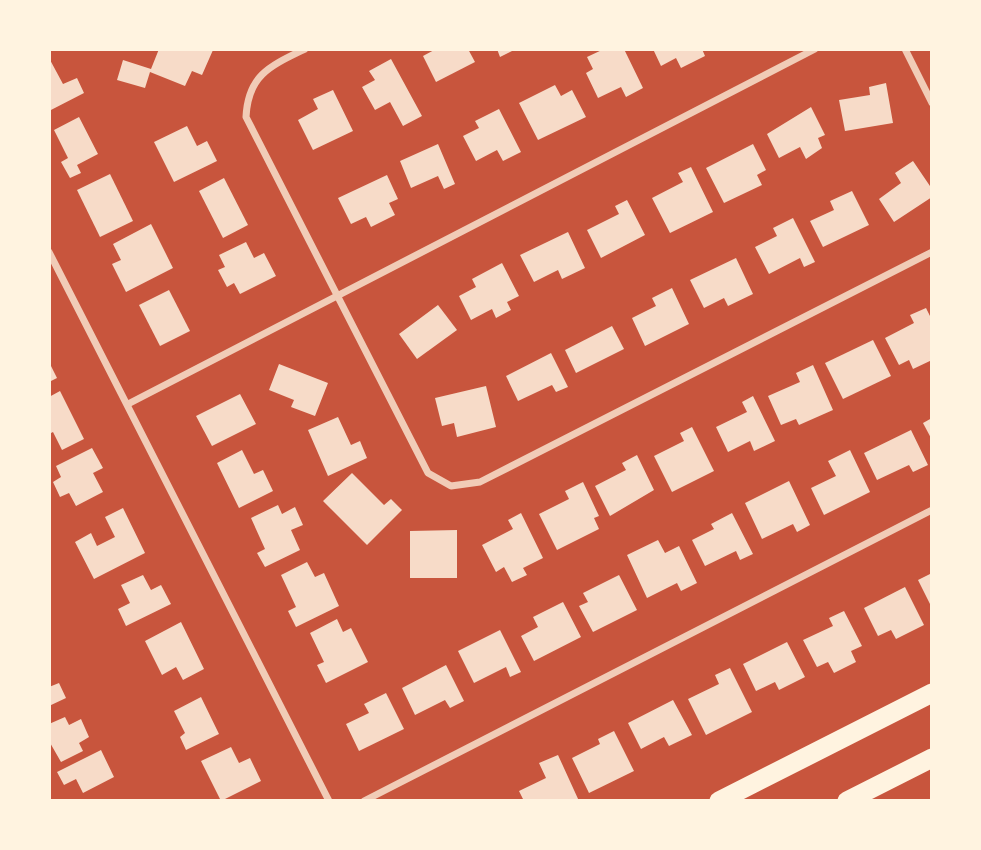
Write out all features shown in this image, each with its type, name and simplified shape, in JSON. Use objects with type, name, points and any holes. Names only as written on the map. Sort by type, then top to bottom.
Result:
[{"type":"highway","points":[[719,801],[932,693]]},
{"type":"highway","points":[[847,801],[932,758]]},
{"type":"street","points":[[305,49],[269,67],[247,95],[246,117],[428,473],[452,485],[480,482],[932,252]]},
{"type":"street","points":[[128,404],[815,49]]},
{"type":"street","points":[[905,49],[932,103]]},
{"type":"street","points":[[49,252],[329,801]]},
{"type":"street","points":[[364,801],[932,510]]},
{"type":"building","points":[[159,49],[213,50],[202,75],[192,71],[185,86],[150,72],[145,88],[117,80],[123,60],[151,69]]},
{"type":"building","points":[[436,49],[468,49],[475,62],[436,82],[423,56]]},
{"type":"building","points":[[497,49],[516,49],[500,57]]},
{"type":"building","points":[[604,49],[624,49],[643,88],[626,97],[621,87],[598,98],[586,73],[593,69],[587,57]]},
{"type":"building","points":[[653,49],[702,49],[705,56],[681,68],[676,58],[661,66]]},
{"type":"building","points":[[49,58],[63,84],[77,78],[84,93],[49,111]]},
{"type":"building","points":[[391,59],[422,116],[403,126],[390,102],[375,110],[362,87],[375,80],[369,71]]},
{"type":"building","points":[[886,83],[893,123],[845,131],[839,100],[870,95],[869,87]]},
{"type":"building","points":[[555,85],[561,96],[572,90],[586,117],[538,140],[519,103]]},
{"type":"building","points":[[333,90],[353,131],[313,150],[298,120],[318,109],[313,99]]},
{"type":"building","points":[[811,107],[825,135],[818,138],[822,148],[806,159],[800,147],[779,158],[767,134]]},
{"type":"building","points":[[499,109],[521,152],[503,161],[497,150],[476,161],[463,136],[479,128],[475,121]]},
{"type":"building","points":[[79,117],[98,154],[77,165],[81,173],[70,178],[61,162],[68,158],[54,130]]},
{"type":"building","points":[[187,126],[197,146],[207,141],[217,161],[174,182],[154,142]]},
{"type":"building","points":[[438,144],[455,184],[444,189],[438,176],[411,188],[400,161]]},
{"type":"building","points":[[753,144],[766,170],[757,175],[762,185],[724,203],[706,168]]},
{"type":"building","points":[[913,161],[932,189],[932,197],[894,222],[879,199],[901,183],[895,173]]},
{"type":"building","points":[[691,167],[713,212],[670,233],[652,198],[683,182],[678,173]]},
{"type":"building","points":[[110,174],[133,221],[100,237],[77,190]]},
{"type":"building","points":[[387,175],[398,199],[389,203],[395,215],[371,227],[366,217],[351,224],[338,198]]},
{"type":"building","points":[[224,178],[248,225],[223,238],[199,191]]},
{"type":"building","points":[[852,191],[869,225],[823,247],[810,221],[834,210],[830,201]]},
{"type":"building","points":[[627,200],[645,235],[601,258],[587,230],[619,214],[615,206]]},
{"type":"building","points":[[793,218],[815,262],[804,267],[800,258],[769,274],[755,247],[777,236],[773,228]]},
{"type":"building","points":[[151,224],[173,268],[126,292],[112,264],[121,260],[113,244]]},
{"type":"building","points":[[568,232],[585,268],[562,279],[558,270],[534,282],[520,255]]},
{"type":"building","points":[[246,242],[254,258],[264,253],[276,276],[240,294],[234,283],[227,287],[218,270],[225,267],[219,255]]},
{"type":"building","points":[[736,258],[753,294],[728,306],[724,298],[704,308],[690,280]]},
{"type":"building","points":[[502,263],[519,296],[507,302],[511,310],[496,318],[492,309],[471,320],[459,296],[476,287],[472,279]]},
{"type":"building","points":[[672,288],[689,324],[645,346],[632,318],[656,306],[652,298]]},
{"type":"building","points":[[169,290],[190,331],[160,346],[139,305]]},
{"type":"building","points":[[438,305],[457,330],[417,359],[399,334]]},
{"type":"building","points":[[926,308],[932,320],[932,360],[913,369],[909,360],[899,365],[885,338],[914,323],[910,315]]},
{"type":"building","points":[[612,326],[624,349],[576,373],[565,350]]},
{"type":"building","points":[[873,340],[891,376],[843,399],[825,363]]},
{"type":"building","points":[[551,353],[568,387],[556,392],[552,385],[518,401],[506,376]]},
{"type":"building","points":[[49,362],[57,378],[49,382]]},
{"type":"building","points":[[279,364],[328,383],[315,416],[291,407],[294,400],[269,390]]},
{"type":"building","points":[[813,365],[833,410],[799,425],[796,419],[781,425],[768,396],[800,382],[796,373]]},
{"type":"building","points":[[486,386],[496,427],[457,437],[454,423],[442,426],[435,398]]},
{"type":"building","points":[[60,391],[84,439],[62,450],[53,432],[49,434],[49,397]]},
{"type":"building","points":[[240,394],[256,424],[212,446],[196,416]]},
{"type":"building","points":[[753,396],[775,441],[754,451],[750,441],[728,452],[716,427],[747,412],[742,402]]},
{"type":"building","points":[[338,417],[351,445],[360,441],[367,458],[328,476],[308,430]]},
{"type":"building","points":[[932,418],[932,440],[923,423]]},
{"type":"building","points":[[692,427],[714,471],[672,492],[654,456],[684,441],[680,433]]},
{"type":"building","points":[[911,430],[928,465],[913,472],[909,465],[877,480],[864,453]]},
{"type":"building","points":[[92,448],[103,468],[93,473],[103,492],[76,506],[69,493],[60,497],[53,482],[61,477],[56,466]]},
{"type":"building","points":[[242,450],[254,474],[263,470],[273,491],[239,508],[217,463]]},
{"type":"building","points":[[850,450],[870,492],[824,515],[811,488],[836,476],[828,461]]},
{"type":"building","points":[[637,455],[654,490],[610,516],[595,486],[626,470],[622,463]]},
{"type":"building","points":[[352,473],[384,505],[391,499],[402,510],[367,545],[323,501]]},
{"type":"building","points":[[789,481],[810,525],[797,532],[793,524],[762,539],[745,503]]},
{"type":"building","points":[[583,482],[599,516],[594,518],[599,529],[557,550],[539,514],[569,499],[565,491]]},
{"type":"building","points":[[278,505],[282,514],[295,507],[303,525],[291,530],[300,550],[265,567],[257,553],[265,549],[251,518]]},
{"type":"building","points":[[123,508],[145,553],[94,579],[75,542],[91,533],[97,546],[115,537],[105,517]]},
{"type":"building","points":[[521,513],[543,558],[523,568],[527,575],[512,582],[504,567],[496,572],[482,545],[513,529],[508,520]]},
{"type":"building","points":[[732,513],[753,554],[740,560],[736,551],[705,566],[692,540],[714,529],[711,524]]},
{"type":"building","points":[[457,530],[457,578],[410,578],[410,531]]},
{"type":"building","points":[[658,540],[665,553],[679,546],[697,583],[681,591],[677,583],[647,598],[627,555]]},
{"type":"building","points":[[307,562],[315,577],[324,573],[339,606],[296,627],[288,611],[296,607],[281,575]]},
{"type":"building","points":[[932,573],[932,608],[918,580]]},
{"type":"building","points":[[143,575],[151,590],[161,585],[171,604],[126,626],[118,609],[130,603],[121,585]]},
{"type":"building","points":[[619,575],[637,610],[593,632],[579,606],[588,602],[583,593]]},
{"type":"building","points":[[905,587],[924,625],[896,639],[891,630],[878,636],[864,608]]},
{"type":"building","points":[[563,602],[581,637],[534,661],[521,636],[538,627],[533,617]]},
{"type":"building","points":[[844,611],[862,646],[851,651],[856,662],[834,673],[828,662],[817,667],[803,640],[833,626],[829,618]]},
{"type":"building","points":[[337,619],[343,632],[351,628],[368,662],[326,683],[317,665],[324,662],[310,633]]},
{"type":"building","points":[[181,622],[204,669],[183,680],[176,667],[162,675],[145,641]]},
{"type":"building","points":[[500,630],[521,672],[510,677],[506,667],[474,683],[458,651]]},
{"type":"building","points":[[787,642],[805,677],[779,690],[775,682],[756,691],[743,664]]},
{"type":"building","points":[[446,665],[464,701],[450,708],[445,700],[415,715],[402,688]]},
{"type":"building","points":[[730,668],[752,712],[706,735],[688,699],[719,684],[715,675]]},
{"type":"building","points":[[59,683],[66,698],[49,706],[49,687]]},
{"type":"building","points":[[386,693],[404,729],[359,751],[346,724],[369,713],[364,704]]},
{"type":"building","points":[[201,697],[219,734],[186,750],[180,737],[185,733],[174,711]]},
{"type":"building","points":[[673,700],[692,735],[669,746],[664,737],[641,749],[628,723]]},
{"type":"building","points":[[65,717],[69,725],[81,719],[89,737],[79,743],[83,751],[61,762],[49,741],[49,724]]},
{"type":"building","points":[[614,731],[634,771],[589,793],[572,758],[600,744],[598,739]]},
{"type":"building","points":[[231,747],[239,763],[250,758],[261,781],[221,801],[201,761]]},
{"type":"building","points":[[101,750],[114,777],[83,793],[76,779],[64,785],[57,772]]},
{"type":"building","points":[[558,755],[579,801],[524,801],[519,791],[546,778],[539,763]]}]
